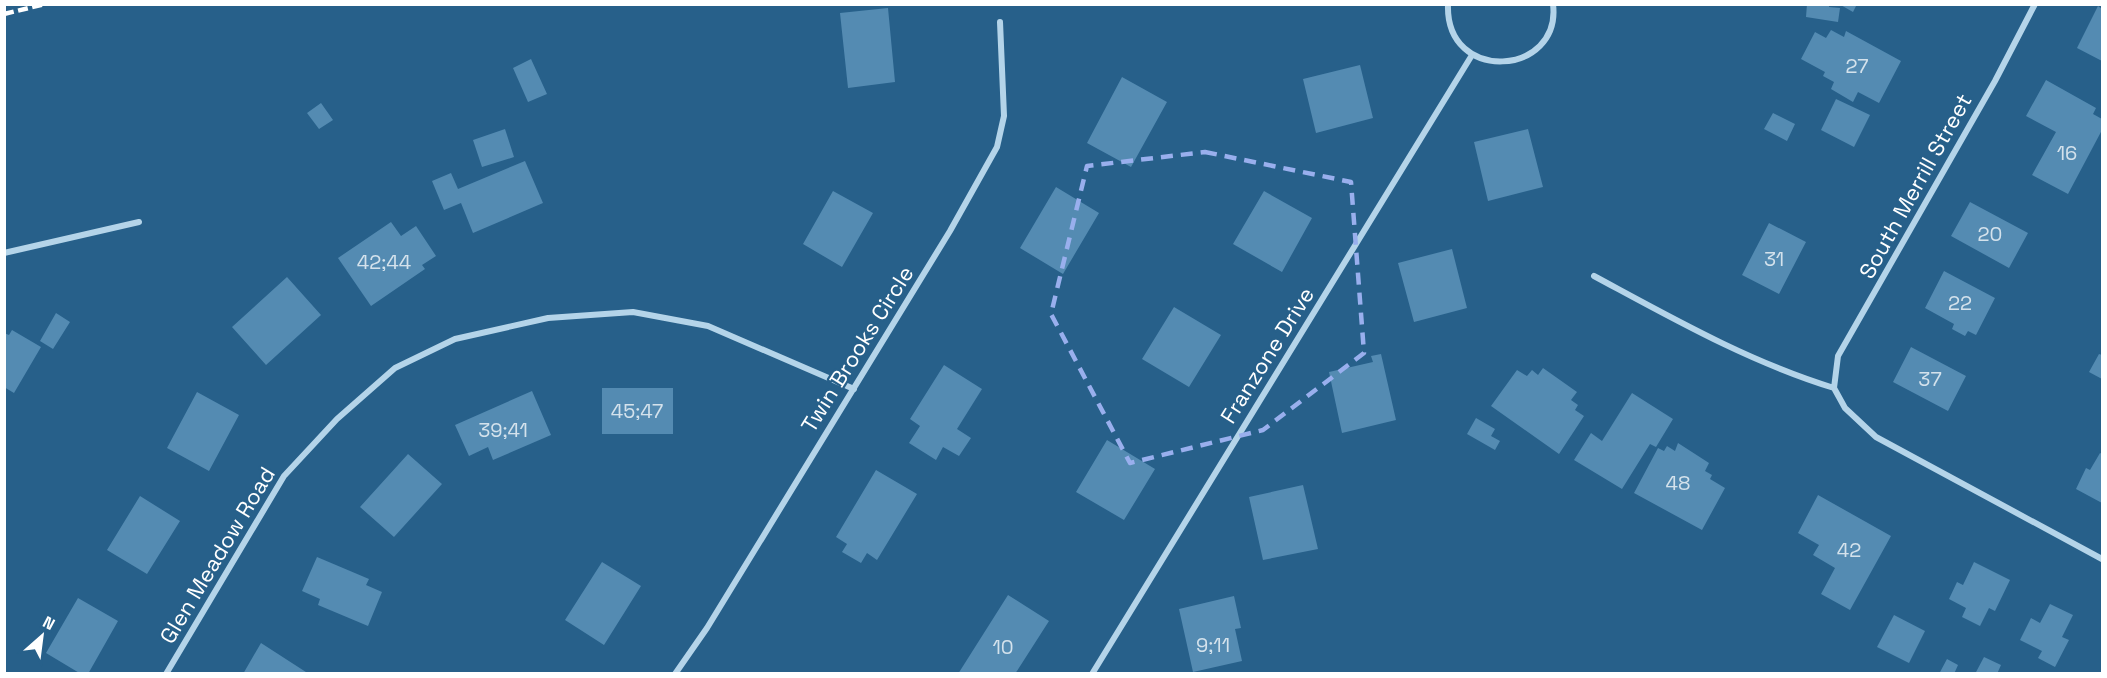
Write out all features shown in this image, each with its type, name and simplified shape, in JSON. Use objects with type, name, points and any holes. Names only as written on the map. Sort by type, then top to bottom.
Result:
[{"type":"street","points":[[1448,4],[1447,16],[1460,45],[1472,55],[1487,61],[1503,63],[1518,60],[1532,52],[1543,41],[1551,27],[1552,4]]},
{"type":"street","name":"South Merrill Street","points":[[1834,388],[1838,356],[1983,101],[2035,4]]},
{"type":"street","name":"Twin Brooks Circle","points":[[675,674],[707,628],[951,231],[997,147],[1004,116],[1000,22]]},
{"type":"street","name":"Franzone Drive","points":[[1092,674],[1472,55]]},
{"type":"street","points":[[4,253],[138,222]]},
{"type":"street","points":[[1594,276],[1732,348],[1834,388],[1845,408],[1876,437],[2103,559]]},
{"type":"street","name":"Glen Meadow Road","points":[[166,674],[284,476],[337,419],[395,368],[455,339],[548,318],[633,312],[708,326],[854,389]]},
{"type":"highlighted area","points":[[1205,152],[1351,182],[1364,353],[1263,430],[1130,463],[1051,314],[1087,166]]},
{"type":"building","points":[[1807,4],[1829,4],[1829,7],[1840,8],[1838,22],[1806,17]]},
{"type":"building","points":[[1839,4],[1857,4],[1853,12]]},
{"type":"building","points":[[2098,6],[2102,9],[2102,61],[2077,48]]},
{"type":"building","points":[[888,8],[895,82],[848,88],[840,13]]},
{"type":"building","points":[[1831,30],[1844,37],[1846,31],[1901,61],[1879,103],[1858,92],[1853,102],[1831,89],[1834,82],[1823,76],[1825,72],[1801,59],[1815,32],[1826,38]]},
{"type":"building","points":[[531,59],[547,94],[528,102],[513,68]]},
{"type":"building","points":[[1360,65],[1373,118],[1316,133],[1303,79]]},
{"type":"building","points":[[1122,77],[1167,102],[1131,167],[1087,143]]},
{"type":"building","points":[[2046,80],[2096,108],[2093,114],[2102,119],[2102,130],[2068,194],[2032,175],[2056,132],[2026,116]]},
{"type":"building","points":[[1836,99],[1870,115],[1854,147],[1821,130]]},
{"type":"building","points":[[321,103],[333,120],[319,129],[307,113]]},
{"type":"building","points":[[1773,113],[1795,124],[1787,141],[1764,129]]},
{"type":"building","points":[[505,129],[514,157],[482,167],[473,140]]},
{"type":"building","points":[[1528,129],[1543,187],[1488,201],[1474,142]]},
{"type":"building","points":[[525,161],[543,203],[473,233],[461,203],[444,210],[432,181],[451,173],[458,189]]},
{"type":"building","points":[[1056,187],[1099,213],[1063,274],[1020,248]]},
{"type":"building","points":[[833,191],[873,213],[842,267],[803,244]]},
{"type":"building","points":[[1264,191],[1312,218],[1282,272],[1233,244]]},
{"type":"building","points":[[1970,202],[2028,233],[2009,268],[1951,236]]},
{"type":"building","points":[[391,222],[401,236],[416,226],[436,256],[422,265],[425,269],[371,306],[338,258]]},
{"type":"building","points":[[1769,223],[1806,242],[1779,294],[1742,275]]},
{"type":"building","points":[[1452,249],[1467,308],[1414,322],[1398,263]]},
{"type":"building","points":[[1944,271],[1995,298],[1976,335],[1968,331],[1965,336],[1952,329],[1954,324],[1925,308]]},
{"type":"building","points":[[287,277],[321,315],[266,365],[232,327]]},
{"type":"building","points":[[1174,307],[1221,335],[1189,387],[1142,359]]},
{"type":"building","points":[[56,313],[70,322],[53,349],[40,341]]},
{"type":"building","points":[[12,330],[41,347],[14,393],[4,387],[4,333],[9,335]]},
{"type":"building","points":[[1911,347],[1966,376],[1948,411],[1893,382]]},
{"type":"building","points":[[1381,354],[1396,420],[1342,433],[1329,372],[1373,362],[1371,356]]},
{"type":"building","points":[[2099,354],[2102,355],[2102,379],[2089,372]]},
{"type":"building","points":[[944,365],[982,389],[957,429],[971,438],[959,456],[943,447],[936,460],[909,443],[920,426],[910,419]]},
{"type":"building","points":[[1543,368],[1577,392],[1571,400],[1578,405],[1575,410],[1584,416],[1559,454],[1491,406],[1517,370],[1527,376],[1532,370],[1538,375]]},
{"type":"building","points":[[602,388],[673,388],[673,434],[602,434]]},
{"type":"building","points":[[532,391],[551,435],[493,460],[488,447],[469,456],[455,425]]},
{"type":"building","points":[[197,392],[239,415],[209,471],[167,448]]},
{"type":"building","points":[[1632,393],[1673,419],[1656,447],[1650,444],[1622,489],[1574,460],[1591,433],[1602,441]]},
{"type":"building","points":[[1476,418],[1495,429],[1491,436],[1500,441],[1495,450],[1467,434]]},
{"type":"building","points":[[1107,440],[1155,469],[1124,520],[1076,492]]},
{"type":"building","points":[[1678,443],[1709,463],[1705,471],[1712,475],[1710,479],[1725,488],[1702,530],[1634,493],[1658,448],[1664,451],[1667,446],[1675,451]]},
{"type":"building","points":[[2100,453],[2102,454],[2102,503],[2076,489],[2086,468],[2090,470]]},
{"type":"building","points":[[408,454],[442,484],[394,537],[360,507]]},
{"type":"building","points":[[876,470],[917,494],[877,560],[867,553],[861,563],[842,552],[847,544],[836,537]]},
{"type":"building","points":[[1303,485],[1318,549],[1263,560],[1249,497]]},
{"type":"building","points":[[1818,495],[1891,536],[1850,610],[1821,594],[1835,568],[1813,555],[1819,545],[1798,533]]},
{"type":"building","points":[[140,496],[180,521],[147,574],[107,550]]},
{"type":"building","points":[[317,557],[369,579],[366,585],[382,592],[368,626],[318,605],[320,599],[302,591]]},
{"type":"building","points":[[602,562],[641,586],[604,645],[565,620]]},
{"type":"building","points":[[1974,562],[2010,580],[1995,611],[1989,608],[1980,626],[1962,617],[1966,608],[1949,599],[1957,582],[1963,585]]},
{"type":"building","points":[[1008,595],[1049,621],[1015,674],[958,674]]},
{"type":"building","points":[[1234,596],[1241,628],[1235,629],[1242,661],[1193,672],[1179,609]]},
{"type":"building","points":[[78,598],[118,621],[88,674],[81,674],[46,653]]},
{"type":"building","points":[[2050,604],[2073,615],[2062,637],[2069,640],[2055,667],[2038,658],[2042,651],[2020,640],[2031,618],[2040,623]]},
{"type":"building","points":[[1894,615],[1925,631],[1909,663],[1877,647]]},
{"type":"building","points":[[261,643],[309,674],[243,674]]},
{"type":"building","points":[[1984,657],[2001,665],[1997,674],[1975,674]]},
{"type":"building","points":[[1947,659],[1958,665],[1954,674],[1939,674]]},
{"type":"railway","points":[[4,14],[45,4]]}]
